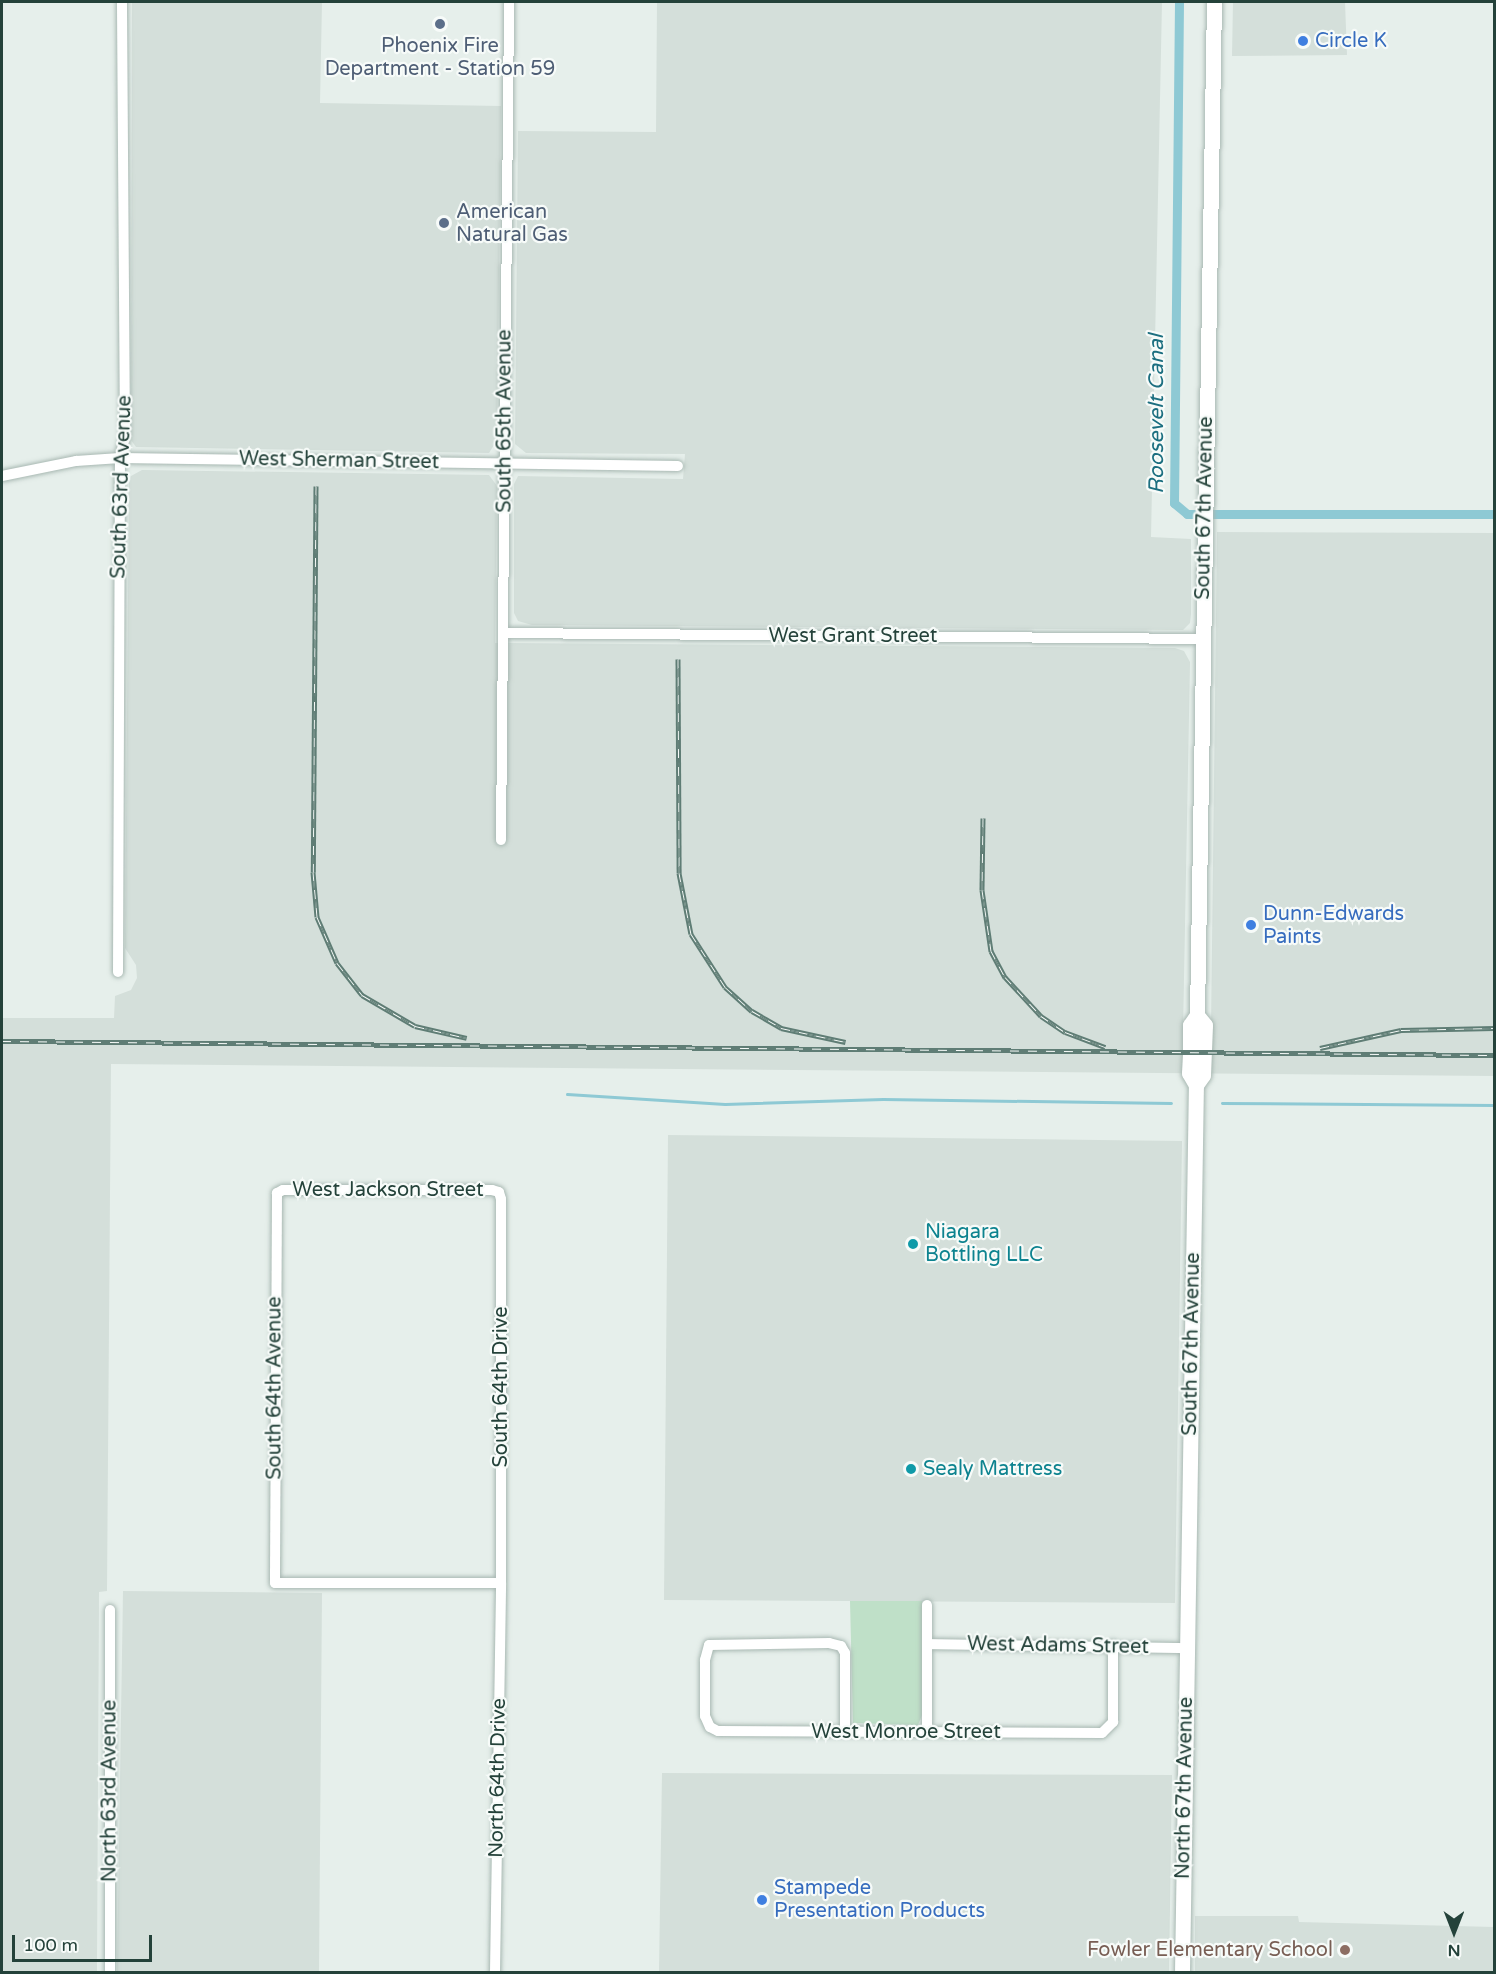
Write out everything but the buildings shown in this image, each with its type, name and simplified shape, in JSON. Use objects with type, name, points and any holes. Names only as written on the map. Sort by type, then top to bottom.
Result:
[{"type":"main road","name":"South 67th Avenue","points":[[1188,1603],[1196,1085],[1203,1075],[1204,1034],[1204,1025],[1197,1015],[1214,2]]},
{"type":"main road","name":"North 67th Avenue","points":[[1182,1972],[1188,1603]]},
{"type":"street","name":"South 63rd Avenue","points":[[118,972],[120,458],[125,437],[122,2]]},
{"type":"street","name":"South 65th Avenue","points":[[501,840],[509,2]]},
{"type":"street","name":"West Sherman Street","points":[[2,476],[76,461],[120,458],[678,466]]},
{"type":"street","name":"West Grant Street","points":[[504,633],[1202,639]]},
{"type":"street","name":"West Jackson Street","points":[[277,1193],[283,1190],[499,1192]]},
{"type":"street","name":"South 64th Drive","points":[[499,1192],[501,1583]]},
{"type":"street","name":"South 64th Avenue","points":[[277,1193],[275,1583],[501,1583]]},
{"type":"street","name":"North 64th Drive","points":[[495,1972],[501,1583]]},
{"type":"street","points":[[927,1605],[927,1732]]},
{"type":"street","name":"North 63rd Avenue","points":[[110,1610],[110,1972]]},
{"type":"street","name":"West Monroe Street","points":[[845,1732],[845,1653],[841,1646],[829,1642],[709,1645],[705,1659],[705,1716],[710,1727],[718,1731],[845,1732],[1102,1733],[1113,1722],[1113,1645]]},
{"type":"street","name":"West Adams Street","points":[[928,1644],[1113,1645],[1188,1648]]},
{"type":"shaded area","points":[[132,2],[322,2],[320,103],[501,106],[497,440],[489,453],[136,447],[131,440]]},
{"type":"shaded area","points":[[657,2],[1162,2],[1151,537],[1191,539],[1191,614],[1190,623],[1183,630],[532,625],[518,621],[514,613],[514,484],[518,476],[683,479],[685,454],[526,453],[515,444],[518,131],[656,132]]},
{"type":"shaded area","points":[[1233,2],[1345,2],[1347,55],[1232,56]]},
{"type":"shaded area","points":[[142,470],[489,475],[497,486],[495,643],[1175,648],[1184,651],[1190,662],[1183,1031],[1211,1030],[1217,532],[1494,533],[1494,1076],[111,1064],[107,1591],[99,1592],[97,1972],[2,1972],[2,1018],[114,1018],[115,996],[131,990],[137,978],[136,965],[125,948],[129,482],[131,476]]},
{"type":"shaded area","points":[[668,1135],[1182,1141],[1175,1603],[664,1600]]},
{"type":"shaded area","points":[[123,1591],[322,1593],[319,1972],[117,1972]]},
{"type":"shaded area","points":[[662,1773],[1172,1775],[1169,1972],[659,1972]]},
{"type":"shaded area","name":"Fowler Elementary School","points":[[1195,1916],[1298,1916],[1299,1922],[1494,1927],[1494,1972],[1195,1972]]},
{"type":"green space","points":[[850,1601],[922,1601],[922,1715],[918,1725],[853,1723]]},
{"type":"waterway","name":"Roosevelt Canal","points":[[1179,2],[1174,503],[1187,514],[1494,514]]},
{"type":"waterway","points":[[567,1094],[725,1104],[883,1099],[1171,1103]]},
{"type":"waterway","points":[[1222,1103],[1494,1105]]},
{"type":"railway","points":[[316,486],[313,872],[317,917],[337,963],[362,995],[415,1026],[467,1038]]},
{"type":"railway","points":[[678,659],[679,873],[691,934],[725,987],[752,1011],[781,1028],[845,1042]]},
{"type":"railway","points":[[983,818],[982,890],[991,951],[1005,977],[1041,1016],[1065,1032],[1105,1047]]},
{"type":"railway","points":[[1320,1048],[1401,1030],[1494,1028]]},
{"type":"railway","points":[[2,1041],[1494,1055]]},
{"type":"place","name":"Phoenix Fire Department - Station 59","points":[[440,24]]},
{"type":"place","name":"Circle K","points":[[1303,41]]},
{"type":"place","name":"American Natural Gas","points":[[444,223]]},
{"type":"place","name":"Dunn-Edwards Paints","points":[[1251,925]]},
{"type":"place","name":"Niagara Bottling LLC","points":[[913,1244]]},
{"type":"place","name":"Sealy Mattress","points":[[911,1469]]},
{"type":"place","name":"Stampede Presentation Products","points":[[762,1900]]},
{"type":"place","name":"Fowler Elementary School","points":[[1345,1950]]}]
